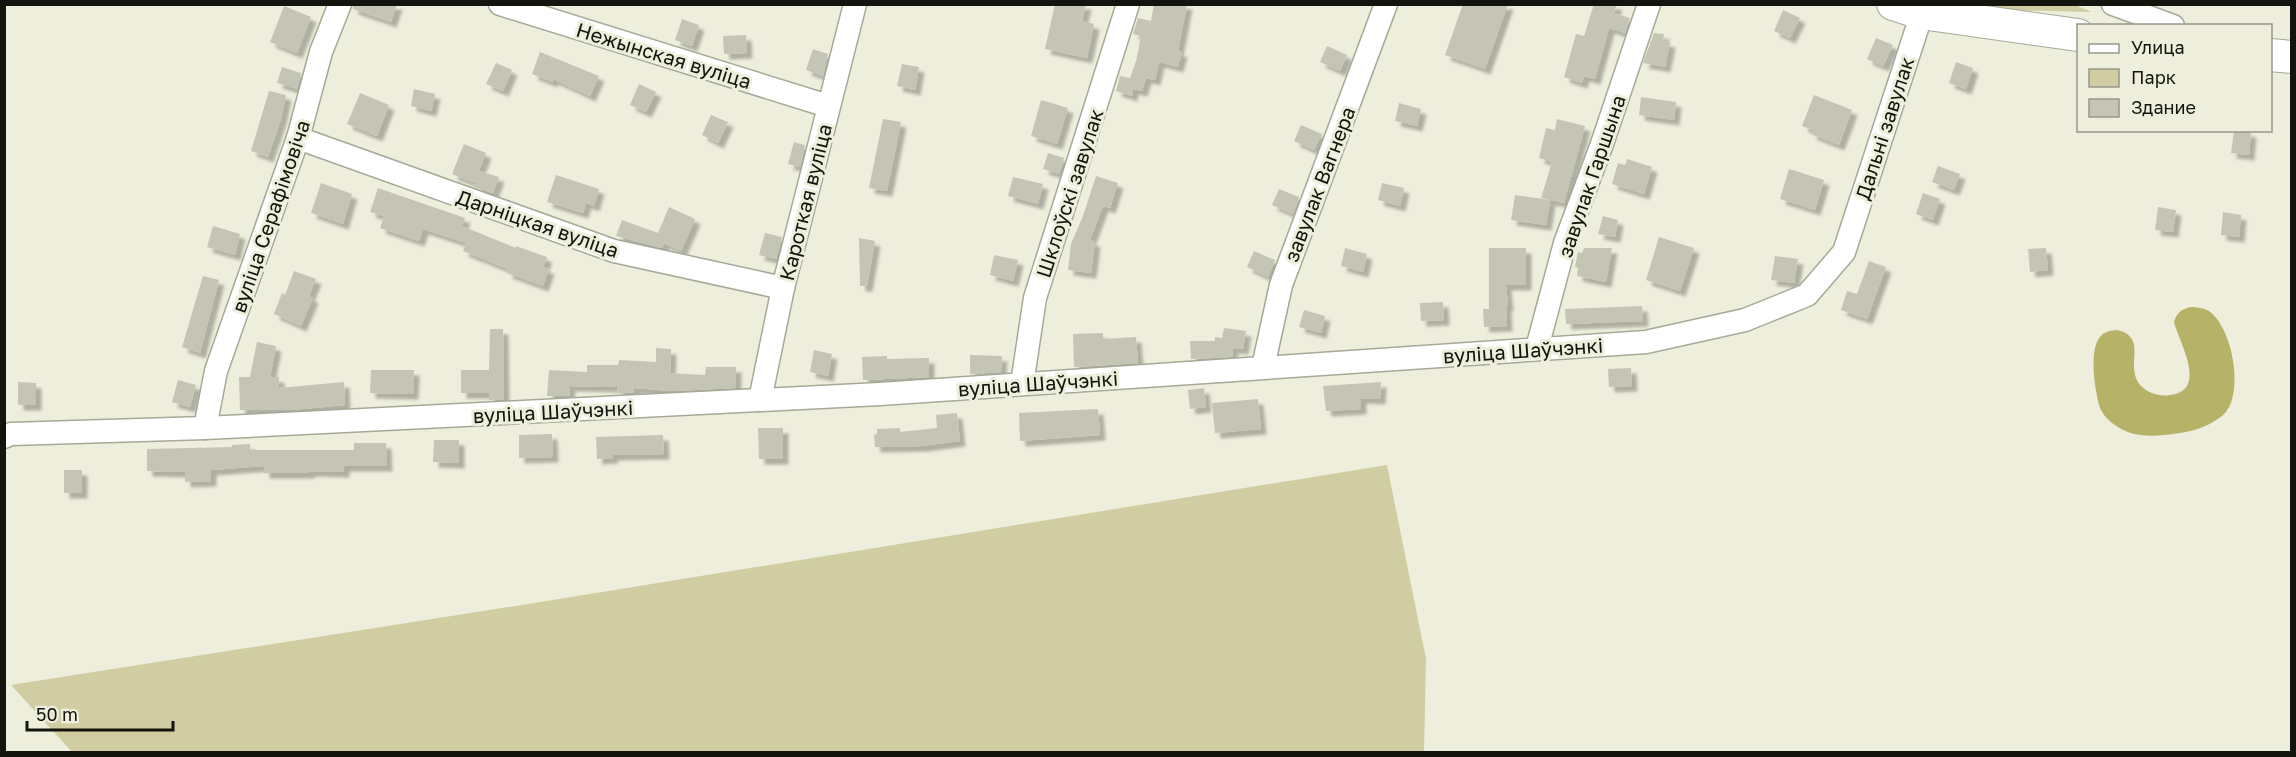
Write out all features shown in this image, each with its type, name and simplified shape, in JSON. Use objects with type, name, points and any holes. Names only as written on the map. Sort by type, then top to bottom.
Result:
[{"type":"main road","points":[[1913,7],[2077,36]]},
{"type":"main road","points":[[2272,55],[2292,57]]},
{"type":"street","name":"вуліца Серафімовіча","points":[[205,428],[216,371],[298,138],[321,52],[340,4]]},
{"type":"street","name":"Нежынская вуліца","points":[[500,4],[828,106]]},
{"type":"street","name":"Кароткая вуліца","points":[[760,400],[783,288],[855,4]]},
{"type":"street","name":"Шклоўскі завулак","points":[[1022,384],[1035,298],[1128,4]]},
{"type":"street","name":"завулак Вагнера","points":[[1263,368],[1281,285],[1386,4]]},
{"type":"street","name":"завулак Гаршына","points":[[1537,348],[1565,243],[1602,144],[1649,4]]},
{"type":"street","points":[[2113,4],[2168,24]]},
{"type":"street","name":"Дальні завулак","points":[[1844,252],[1913,7]]},
{"type":"street","name":"Дарніцкая вуліца","points":[[298,138],[614,251],[783,288]]},
{"type":"street","name":"вуліца Шаўчэнкі","points":[[4,436],[880,394],[1646,342],[1745,320],[1806,295],[1844,252]]},
{"type":"green space","points":[[2072,4],[2092,12],[1962,9],[1947,5]]},
{"type":"green space","points":[[1387,465],[1426,659],[1424,752],[72,752],[11,685],[528,604]]},
{"type":"shaded area","points":[[2191,307],[2209,311],[2224,330],[2229,344],[2235,375],[2231,402],[2226,412],[2208,425],[2186,432],[2149,436],[2123,430],[2108,420],[2100,408],[2094,369],[2095,348],[2098,340],[2110,331],[2118,330],[2125,333],[2133,343],[2135,373],[2141,386],[2158,395],[2182,392],[2188,385],[2189,364],[2174,322],[2180,312]]},
{"type":"building","points":[[353,4],[397,4],[391,22],[353,9]]},
{"type":"building","points":[[1055,4],[1086,4],[1082,21],[1094,24],[1087,58],[1045,49]]},
{"type":"building","points":[[1154,4],[1187,4],[1178,51],[1182,52],[1178,67],[1159,62],[1155,80],[1146,78],[1142,91],[1133,89],[1132,96],[1116,91],[1120,76],[1130,78],[1136,61],[1141,36],[1133,34],[1138,18],[1151,21]]},
{"type":"building","points":[[1463,4],[1508,4],[1485,69],[1445,55]]},
{"type":"building","points":[[1594,4],[1617,4],[1614,13],[1630,18],[1625,33],[1609,28],[1595,79],[1584,76],[1582,83],[1564,77],[1576,34],[1584,36]]},
{"type":"building","points":[[284,6],[311,17],[297,53],[270,42]]},
{"type":"building","points":[[1783,10],[1800,18],[1790,38],[1774,31]]},
{"type":"building","points":[[682,19],[699,25],[692,46],[675,40]]},
{"type":"building","points":[[1654,33],[1664,34],[1663,41],[1670,42],[1665,67],[1643,63]]},
{"type":"building","points":[[746,35],[747,53],[724,54],[723,36]]},
{"type":"building","points":[[1876,38],[1893,45],[1883,66],[1867,59]]},
{"type":"building","points":[[1327,46],[1347,55],[1340,71],[1320,62]]},
{"type":"building","points":[[813,49],[828,54],[823,76],[806,70]]},
{"type":"building","points":[[540,52],[599,76],[590,96],[553,79],[552,82],[532,74]]},
{"type":"building","points":[[1956,62],[1973,68],[1966,89],[1949,83]]},
{"type":"building","points":[[496,63],[512,70],[503,91],[486,84]]},
{"type":"building","points":[[902,64],[919,67],[915,90],[897,86]]},
{"type":"building","points":[[282,67],[301,73],[297,89],[277,83]]},
{"type":"building","points":[[639,84],[656,92],[646,112],[630,105]]},
{"type":"building","points":[[414,89],[435,94],[431,111],[411,106]]},
{"type":"building","points":[[269,91],[286,95],[281,119],[268,157],[251,151]]},
{"type":"building","points":[[360,93],[389,105],[377,136],[347,124]]},
{"type":"building","points":[[1814,95],[1852,110],[1839,145],[1811,134],[1813,130],[1802,126]]},
{"type":"building","points":[[1641,97],[1676,102],[1674,120],[1639,115]]},
{"type":"building","points":[[1041,100],[1068,108],[1057,144],[1031,136]]},
{"type":"building","points":[[1399,103],[1421,109],[1417,126],[1395,121]]},
{"type":"building","points":[[711,115],[728,122],[718,143],[702,135]]},
{"type":"building","points":[[883,119],[901,122],[887,191],[869,188]]},
{"type":"building","points":[[1557,119],[1585,126],[1564,203],[1541,198],[1552,162],[1539,158],[1546,128],[1555,130]]},
{"type":"building","points":[[1301,125],[1322,134],[1314,150],[1294,141]]},
{"type":"building","points":[[2234,132],[2251,132],[2249,155],[2231,153]]},
{"type":"building","points":[[794,142],[805,145],[800,167],[788,164]]},
{"type":"building","points":[[464,144],[486,153],[474,183],[452,174]]},
{"type":"building","points":[[1048,153],[1064,158],[1059,174],[1043,169]]},
{"type":"building","points":[[1627,159],[1652,167],[1644,194],[1612,184],[1618,163],[1625,165]]},
{"type":"building","points":[[1938,166],[1960,174],[1954,190],[1932,182]]},
{"type":"building","points":[[1789,169],[1824,180],[1815,210],[1780,199]]},
{"type":"building","points":[[479,171],[499,177],[493,193],[474,187]]},
{"type":"building","points":[[556,175],[599,189],[594,206],[586,203],[583,213],[547,202]]},
{"type":"building","points":[[1096,176],[1118,183],[1110,208],[1103,206],[1090,240],[1095,242],[1091,273],[1068,270],[1071,244]]},
{"type":"building","points":[[1013,177],[1043,184],[1038,204],[1008,196]]},
{"type":"building","points":[[321,183],[352,194],[343,224],[311,213]]},
{"type":"building","points":[[1382,183],[1404,188],[1400,206],[1378,200]]},
{"type":"building","points":[[378,188],[465,218],[462,226],[516,248],[516,246],[547,257],[543,267],[549,269],[543,286],[507,273],[508,269],[463,251],[466,243],[423,229],[419,241],[380,228],[384,216],[370,212]]},
{"type":"building","points":[[1279,189],[1299,197],[1293,214],[1272,205]]},
{"type":"building","points":[[1923,193],[1940,199],[1933,220],[1916,214]]},
{"type":"building","points":[[1515,195],[1550,200],[1546,225],[1511,220]]},
{"type":"building","points":[[669,207],[695,219],[681,251],[664,243],[662,248],[616,236],[622,220],[658,233]]},
{"type":"building","points":[[2158,207],[2176,210],[2173,232],[2155,230]]},
{"type":"building","points":[[2223,212],[2241,215],[2239,237],[2221,235]]},
{"type":"building","points":[[1603,216],[1618,220],[1615,237],[1598,234]]},
{"type":"building","points":[[213,226],[240,234],[235,255],[207,247]]},
{"type":"building","points":[[765,233],[782,237],[776,259],[759,255]]},
{"type":"building","points":[[1659,237],[1694,248],[1680,291],[1646,280]]},
{"type":"building","points":[[859,238],[875,241],[867,286],[860,286]]},
{"type":"building","points":[[1345,248],[1367,254],[1363,272],[1341,266]]},
{"type":"building","points":[[1489,248],[1526,248],[1526,285],[1506,285],[1507,326],[1484,327],[1483,309],[1489,309]]},
{"type":"building","points":[[1584,248],[1612,248],[1606,282],[1577,276],[1578,268],[1575,267],[1578,252],[1582,253]]},
{"type":"building","points":[[2046,248],[2048,270],[2030,272],[2028,249]]},
{"type":"building","points":[[1254,251],[1275,260],[1268,277],[1247,267]]},
{"type":"building","points":[[994,255],[1018,260],[1013,281],[990,275]]},
{"type":"building","points":[[1775,256],[1798,259],[1794,283],[1771,280]]},
{"type":"building","points":[[1869,261],[1886,267],[1867,319],[1841,310],[1847,291],[1857,294]]},
{"type":"building","points":[[294,271],[316,279],[309,296],[313,298],[301,326],[274,314],[282,293],[285,295]]},
{"type":"building","points":[[203,276],[219,280],[200,353],[182,347]]},
{"type":"building","points":[[1443,302],[1444,320],[1421,321],[1420,303]]},
{"type":"building","points":[[1642,306],[1643,321],[1566,324],[1565,309]]},
{"type":"building","points":[[1304,310],[1325,316],[1321,333],[1299,327]]},
{"type":"building","points":[[1224,328],[1246,331],[1243,349],[1233,348],[1232,357],[1191,359],[1190,341],[1215,341],[1215,337],[1222,338]]},
{"type":"building","points":[[490,329],[503,329],[504,399],[489,400],[489,393],[461,393],[461,370],[489,370]]},
{"type":"building","points":[[1103,333],[1103,339],[1136,337],[1138,363],[1074,367],[1073,334]]},
{"type":"building","points":[[257,342],[276,346],[270,377],[279,377],[279,388],[344,382],[345,405],[302,409],[240,410],[239,377],[250,377]]},
{"type":"building","points":[[656,348],[671,349],[670,373],[705,375],[706,367],[736,367],[736,388],[673,391],[634,388],[634,393],[617,393],[618,387],[570,386],[569,396],[547,396],[549,370],[587,372],[587,365],[618,365],[619,360],[656,362]]},
{"type":"building","points":[[814,350],[832,354],[828,376],[810,372]]},
{"type":"building","points":[[970,355],[1002,356],[1001,372],[970,374]]},
{"type":"building","points":[[887,356],[887,359],[929,358],[929,377],[863,380],[862,357]]},
{"type":"building","points":[[1631,368],[1632,386],[1609,387],[1608,369]]},
{"type":"building","points":[[371,370],[414,370],[413,394],[370,393]]},
{"type":"building","points":[[178,380],[196,385],[190,407],[172,402]]},
{"type":"building","points":[[18,382],[36,383],[36,405],[18,405]]},
{"type":"building","points":[[1381,382],[1380,399],[1361,398],[1361,409],[1326,411],[1323,386]]},
{"type":"building","points":[[1204,388],[1206,407],[1190,409],[1188,390]]},
{"type":"building","points":[[1258,399],[1261,429],[1215,433],[1212,403]]},
{"type":"building","points":[[1098,409],[1100,435],[1020,441],[1019,413]]},
{"type":"building","points":[[957,413],[960,441],[922,446],[875,447],[874,435],[877,434],[877,429],[900,428],[900,432],[937,428],[936,415]]},
{"type":"building","points":[[758,428],[783,428],[783,459],[759,459]]},
{"type":"building","points":[[552,434],[553,457],[519,458],[519,435]]},
{"type":"building","points":[[663,435],[664,454],[612,455],[613,458],[597,459],[596,437]]},
{"type":"building","points":[[434,440],[459,440],[459,463],[433,462]]},
{"type":"building","points":[[354,443],[386,443],[387,466],[344,466],[344,472],[309,471],[309,473],[264,473],[264,466],[211,470],[211,481],[185,482],[185,472],[147,471],[147,449],[232,447],[232,445],[250,444],[250,450],[354,450]]},
{"type":"building","points":[[64,470],[82,470],[82,493],[64,493]]}]
